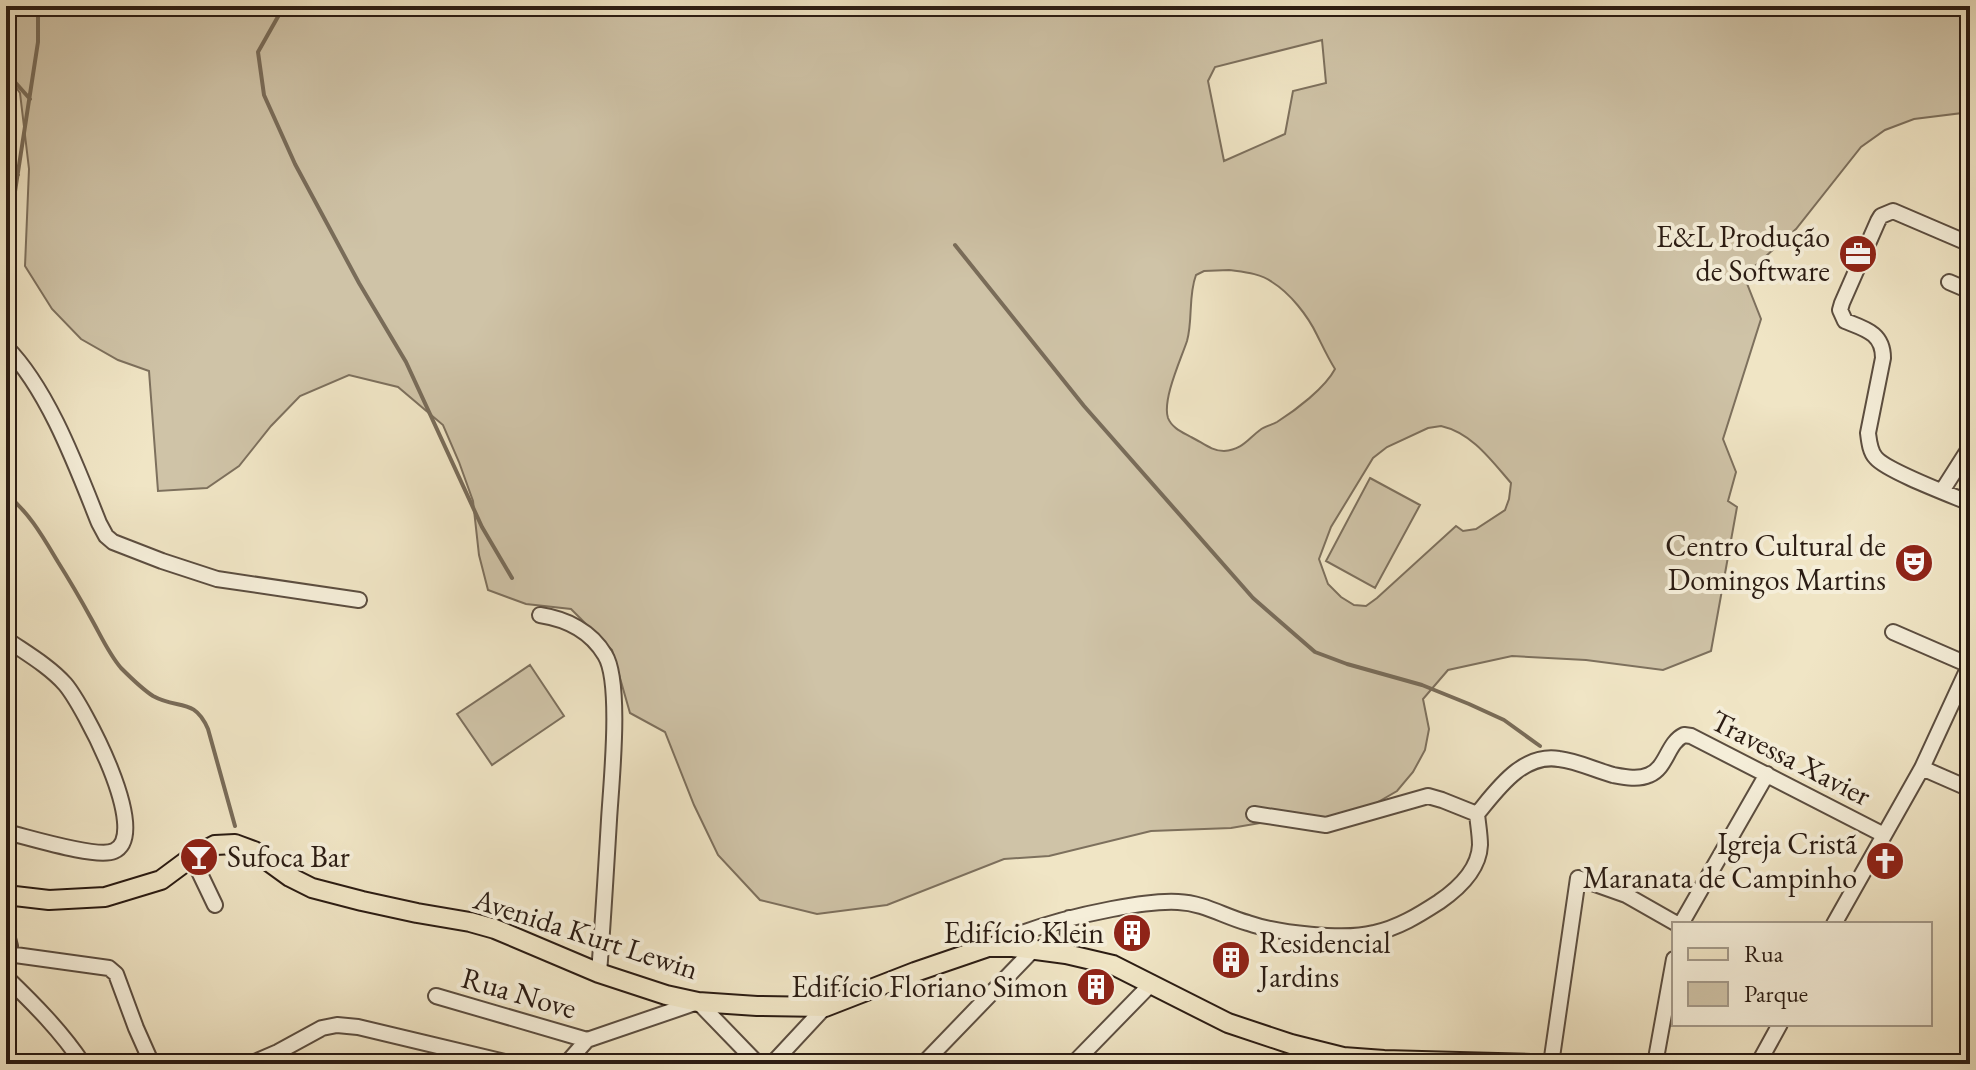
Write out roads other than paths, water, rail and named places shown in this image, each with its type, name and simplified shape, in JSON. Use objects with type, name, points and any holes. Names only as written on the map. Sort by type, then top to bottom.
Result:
[{"type":"main road","name":"Avenida Kurt Lewin","points":[[6,895],[49,900],[105,897],[161,880],[192,857],[215,845],[235,844],[254,851],[290,877],[312,888],[495,929],[599,973],[698,1002],[825,1007],[988,947],[1034,949],[1113,965],[1228,1023],[1343,1057],[1531,1064]]},
{"type":"street","points":[[1970,244],[1893,211],[1887,213],[1878,221],[1842,303],[1845,321],[1874,334],[1883,348],[1868,433],[1875,457],[1888,467],[1970,503]]},
{"type":"street","points":[[1949,282],[1970,291]]},
{"type":"street","points":[[6,347],[34,383],[49,409],[99,523],[113,542],[217,579],[359,600]]},
{"type":"street","points":[[1942,491],[1970,447]]},
{"type":"street","points":[[540,615],[573,624],[585,633],[605,655],[613,679],[612,763],[599,973]]},
{"type":"street","points":[[1835,922],[1922,768],[1970,664],[1893,632]]},
{"type":"street","points":[[6,639],[64,683],[84,711],[118,790],[126,827],[123,843],[113,852],[80,850],[6,832]]},
{"type":"street","name":"Travessa Xavier","points":[[1477,814],[1507,780],[1531,762],[1557,758],[1609,774],[1640,777],[1654,772],[1674,742],[1684,735],[1884,835]]},
{"type":"street","points":[[1922,768],[1970,789]]},
{"type":"street","points":[[1680,922],[1767,774]]},
{"type":"street","points":[[988,947],[1013,935],[1069,918],[1149,902],[1200,904],[1245,923],[1273,930],[1334,935],[1373,934],[1407,922],[1452,894],[1478,859],[1477,814],[1428,796],[1326,825],[1254,814]]},
{"type":"street","points":[[192,857],[215,905]]},
{"type":"street","points":[[1551,1064],[1578,878],[1626,895],[1675,922]]},
{"type":"street","points":[[1066,954],[1069,918]]},
{"type":"street","points":[[6,931],[10,946],[7,955],[109,968],[116,974],[152,1064]]},
{"type":"street","points":[[923,1064],[1034,949]]},
{"type":"street","points":[[1655,1064],[1672,970]]},
{"type":"street","points":[[6,977],[44,1014],[83,1064]]},
{"type":"street","points":[[1073,1064],[1152,983]]},
{"type":"street","name":"Rua Nove","points":[[436,996],[587,1040]]},
{"type":"street","points":[[566,1064],[587,1040],[698,1002],[758,1064]]},
{"type":"street","points":[[772,1064],[825,1007]]},
{"type":"street","points":[[250,1064],[276,1058],[309,1033],[337,1025],[371,1030],[513,1064]]},
{"type":"street","points":[[1758,1064],[1779,1026]]},
{"type":"waterway","points":[[6,250],[38,42],[38,6]]},
{"type":"waterway","points":[[284,6],[258,52],[264,95],[295,164],[406,362],[482,527],[512,578]]},
{"type":"waterway","points":[[6,72],[30,99]]},
{"type":"waterway","points":[[6,167],[18,175]]},
{"type":"waterway","points":[[955,245],[1084,406],[1253,598],[1315,652],[1422,685],[1469,704],[1504,720],[1540,746]]},
{"type":"waterway","points":[[6,494],[41,534],[121,668],[153,696],[191,708],[203,719],[235,826]]},
{"type":"place","name":"E&L Produção de Software","points":[[1858,254]]},
{"type":"place","name":"Centro Cultural de Domingos Martins","points":[[1914,563]]},
{"type":"place","name":"Sufoca Bar","points":[[199,857]]},
{"type":"place","name":"Igreja Cristã Maranata de Campinho","points":[[1885,861]]},
{"type":"place","name":"Edifício Klein","points":[[1132,933]]},
{"type":"place","name":"Residencial Jardins","points":[[1231,960]]},
{"type":"place","name":"Edifício Floriano Simon","points":[[1096,987]]}]
